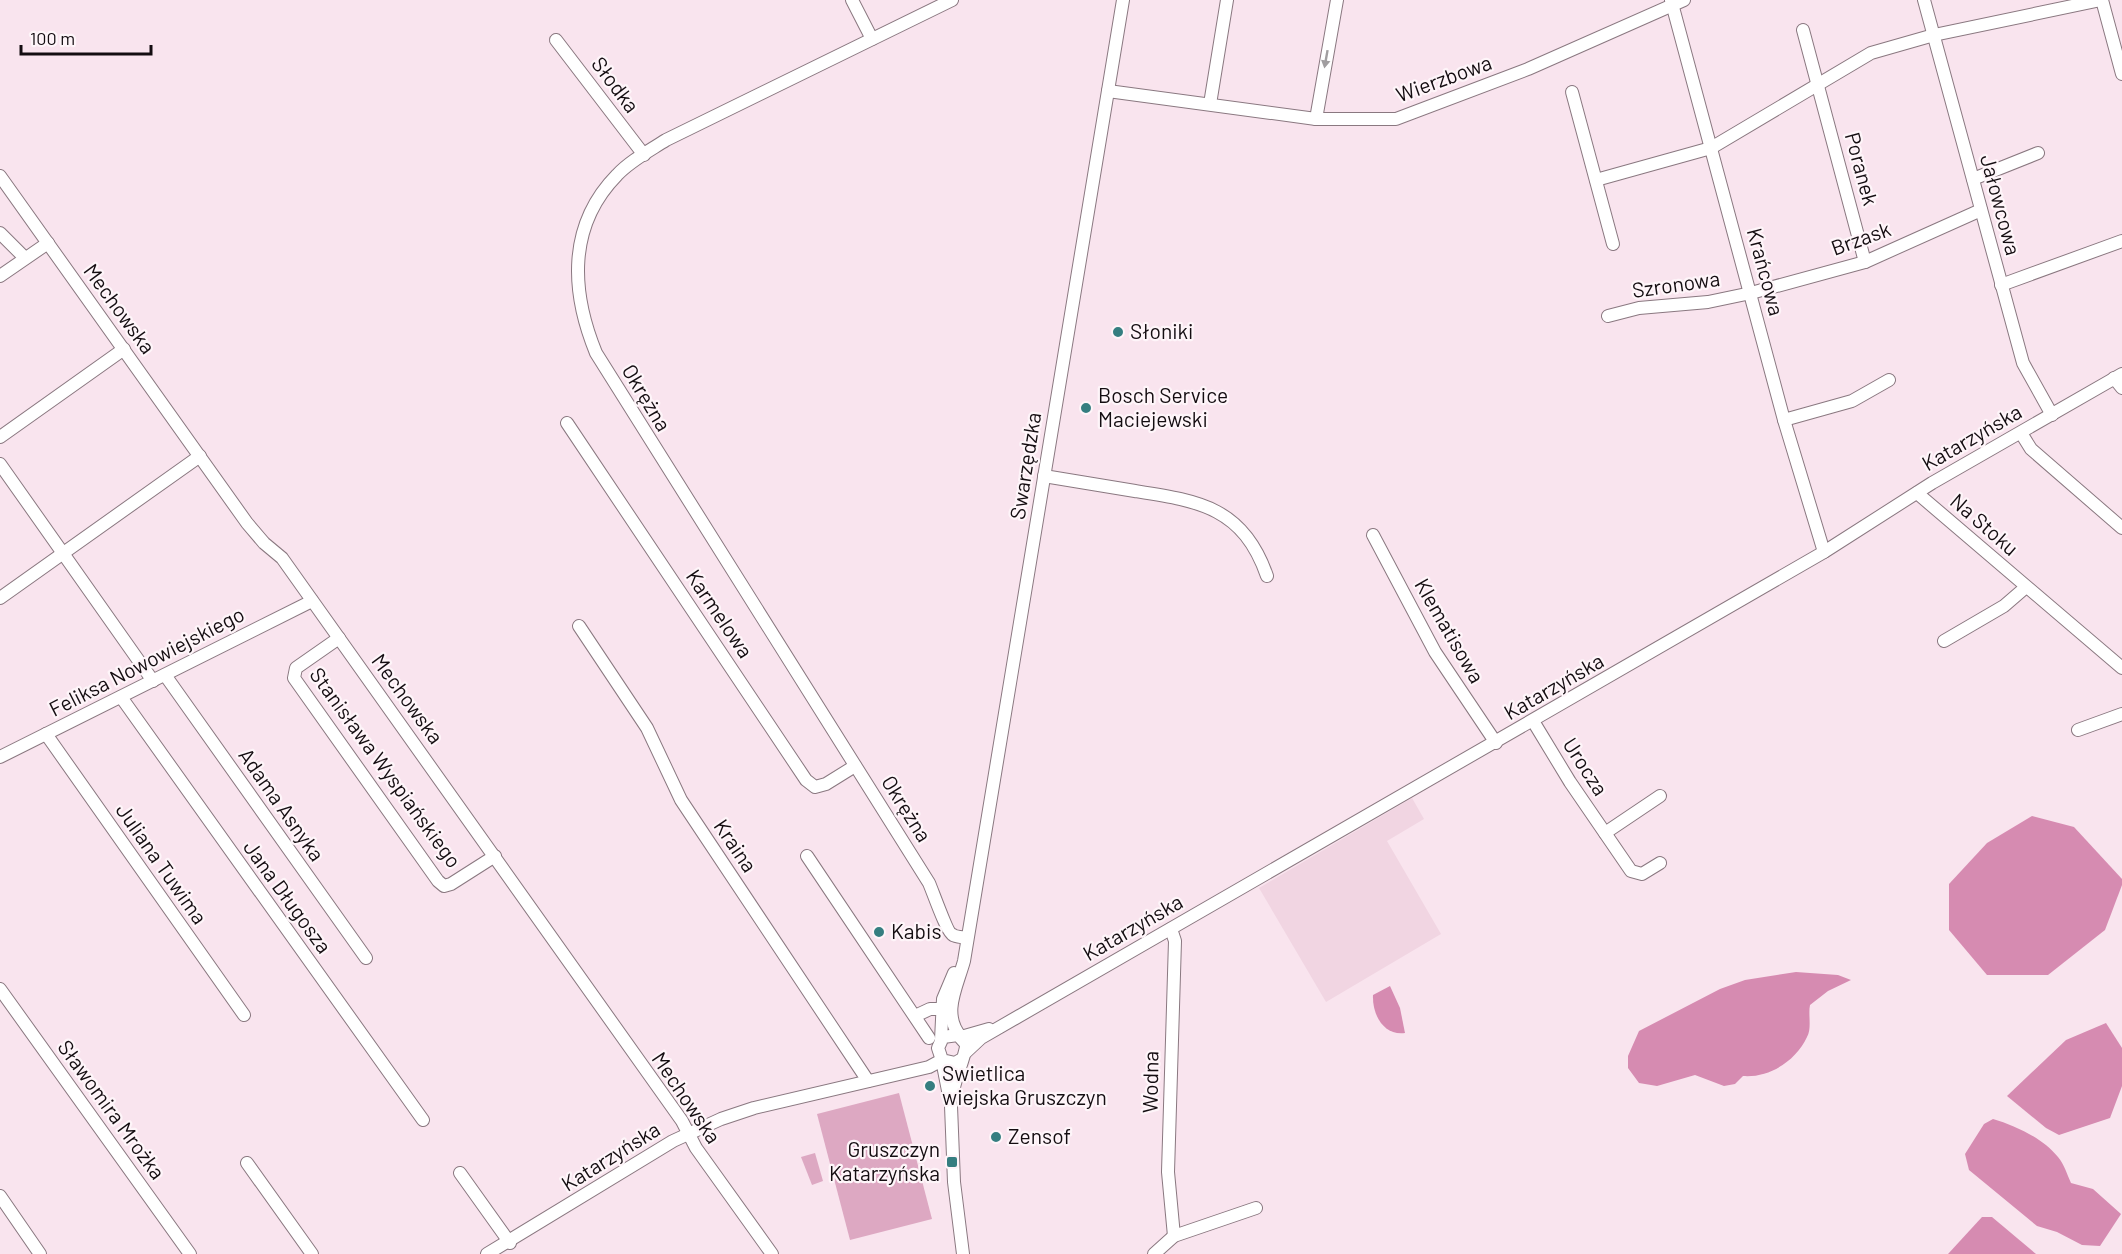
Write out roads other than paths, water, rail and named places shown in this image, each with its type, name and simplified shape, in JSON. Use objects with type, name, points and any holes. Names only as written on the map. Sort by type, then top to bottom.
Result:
[{"type":"street","points":[[852,0],[872,39]]},
{"type":"street","name":"Okrężna","points":[[952,0],[666,140],[644,155],[611,182],[593,206],[577,274],[584,325],[596,353],[929,883],[944,915],[947,931],[952,935],[967,938]]},
{"type":"street","name":"Swarzędzka","points":[[951,1106],[937,1046],[946,1009],[964,961],[1123,0]]},
{"type":"street","points":[[1210,104],[1227,0]]},
{"type":"street","name":"Jałowcowa","points":[[1924,0],[2023,363],[2052,415]]},
{"type":"street","points":[[1596,180],[1710,148],[1818,86],[1871,52],[1934,35],[2102,0],[2122,74]]},
{"type":"street","points":[[1316,119],[1337,1]]},
{"type":"street","name":"Wierzbowa","points":[[1108,91],[1316,119],[1396,118],[1528,69],[1676,2]]},
{"type":"street","name":"Krańcowa","points":[[1676,2],[1710,148],[1784,420],[1824,552]]},
{"type":"street","name":"Poranek","points":[[1803,30],[1865,262]]},
{"type":"street","name":"Słodka","points":[[556,40],[644,155]]},
{"type":"street","points":[[1572,92],[1613,244]]},
{"type":"street","points":[[1973,179],[2038,153]]},
{"type":"street","name":"Mechowska","points":[[0,176],[247,523],[264,543],[282,558],[495,856],[772,1254]]},
{"type":"street","name":"Brzask","points":[[1751,293],[1865,262],[1981,210]]},
{"type":"street","points":[[0,233],[25,258]]},
{"type":"street","points":[[2001,285],[2122,241]]},
{"type":"street","points":[[0,276],[48,243]]},
{"type":"street","name":"Szronowa","points":[[1608,316],[1639,308],[1708,302],[1751,293]]},
{"type":"street","points":[[0,437],[124,349]]},
{"type":"street","points":[[1784,420],[1852,401],[1889,380]]},
{"type":"street","name":"Katarzyńska","points":[[964,1056],[981,1038],[1496,743],[1824,552],[1917,493],[2052,415],[2119,380]]},
{"type":"street","name":"Karmelowa","points":[[567,423],[806,780],[815,787],[826,784],[855,766]]},
{"type":"street","points":[[2021,433],[2031,449],[2122,528]]},
{"type":"street","points":[[0,598],[200,456]]},
{"type":"street","name":"Adama Asnyka","points":[[0,464],[63,554],[159,678],[366,958]]},
{"type":"street","points":[[1044,476],[1195,501],[1222,514],[1241,530],[1260,556],[1267,576]]},
{"type":"street","name":"Na Stoku","points":[[1917,493],[2122,668]]},
{"type":"street","name":"Klematisowa","points":[[1373,536],[1435,652],[1496,743]]},
{"type":"street","points":[[1944,641],[2004,606],[2026,587]]},
{"type":"street","name":"Feliksa Nowowiejskiego","points":[[0,757],[312,601]]},
{"type":"street","name":"Kraina","points":[[579,626],[641,718],[681,800],[868,1081]]},
{"type":"street","name":"Stanisława Wyspiańskiego","points":[[339,638],[296,668],[294,678],[438,881],[444,886],[451,884],[495,856]]},
{"type":"street","name":"Jana Długosza","points":[[121,697],[423,1120]]},
{"type":"street","points":[[2078,730],[2122,714]]},
{"type":"street","name":"Urocza","points":[[1533,721],[1570,782],[1631,871],[1642,874],[1660,863]]},
{"type":"street","name":"Juliana Tuwima","points":[[46,734],[244,1015]]},
{"type":"street","points":[[1605,833],[1660,796]]},
{"type":"street","points":[[807,856],[915,1016],[937,1046],[955,1063],[964,1056],[966,1044],[952,1024],[946,1009],[930,1009],[915,1016]]},
{"type":"street","name":"Wodna","points":[[1171,929],[1175,941],[1168,1172],[1174,1236]]},
{"type":"street","name":"Sławomira Mrożka","points":[[0,989],[190,1254]]},
{"type":"street","name":"Katarzyńska","points":[[487,1254],[510,1243],[688,1134],[738,1113],[911,1069],[950,1034],[961,1037],[1002,1026]]},
{"type":"street","name":"Swarzędzka","points":[[963,1254],[953,1172],[951,1106],[957,1069],[964,1056]]},
{"type":"street","points":[[246,1163],[312,1254]]},
{"type":"street","points":[[460,1173],[510,1243]]},
{"type":"street","points":[[0,1196],[40,1254]]},
{"type":"street","points":[[1154,1254],[1174,1236],[1256,1208]]},
{"type":"place","name":"Słoniki","points":[[1118,332]]},
{"type":"place","name":"Bosch Service Maciejewski","points":[[1086,408]]},
{"type":"place","name":"Kabis","points":[[879,932]]},
{"type":"place","name":"Swietlica wiejska Gruszczyn","points":[[930,1086]]},
{"type":"place","name":"Zensof","points":[[996,1137]]},
{"type":"place","name":"Gruszczyn Katarzyńska","points":[[952,1162]]}]
